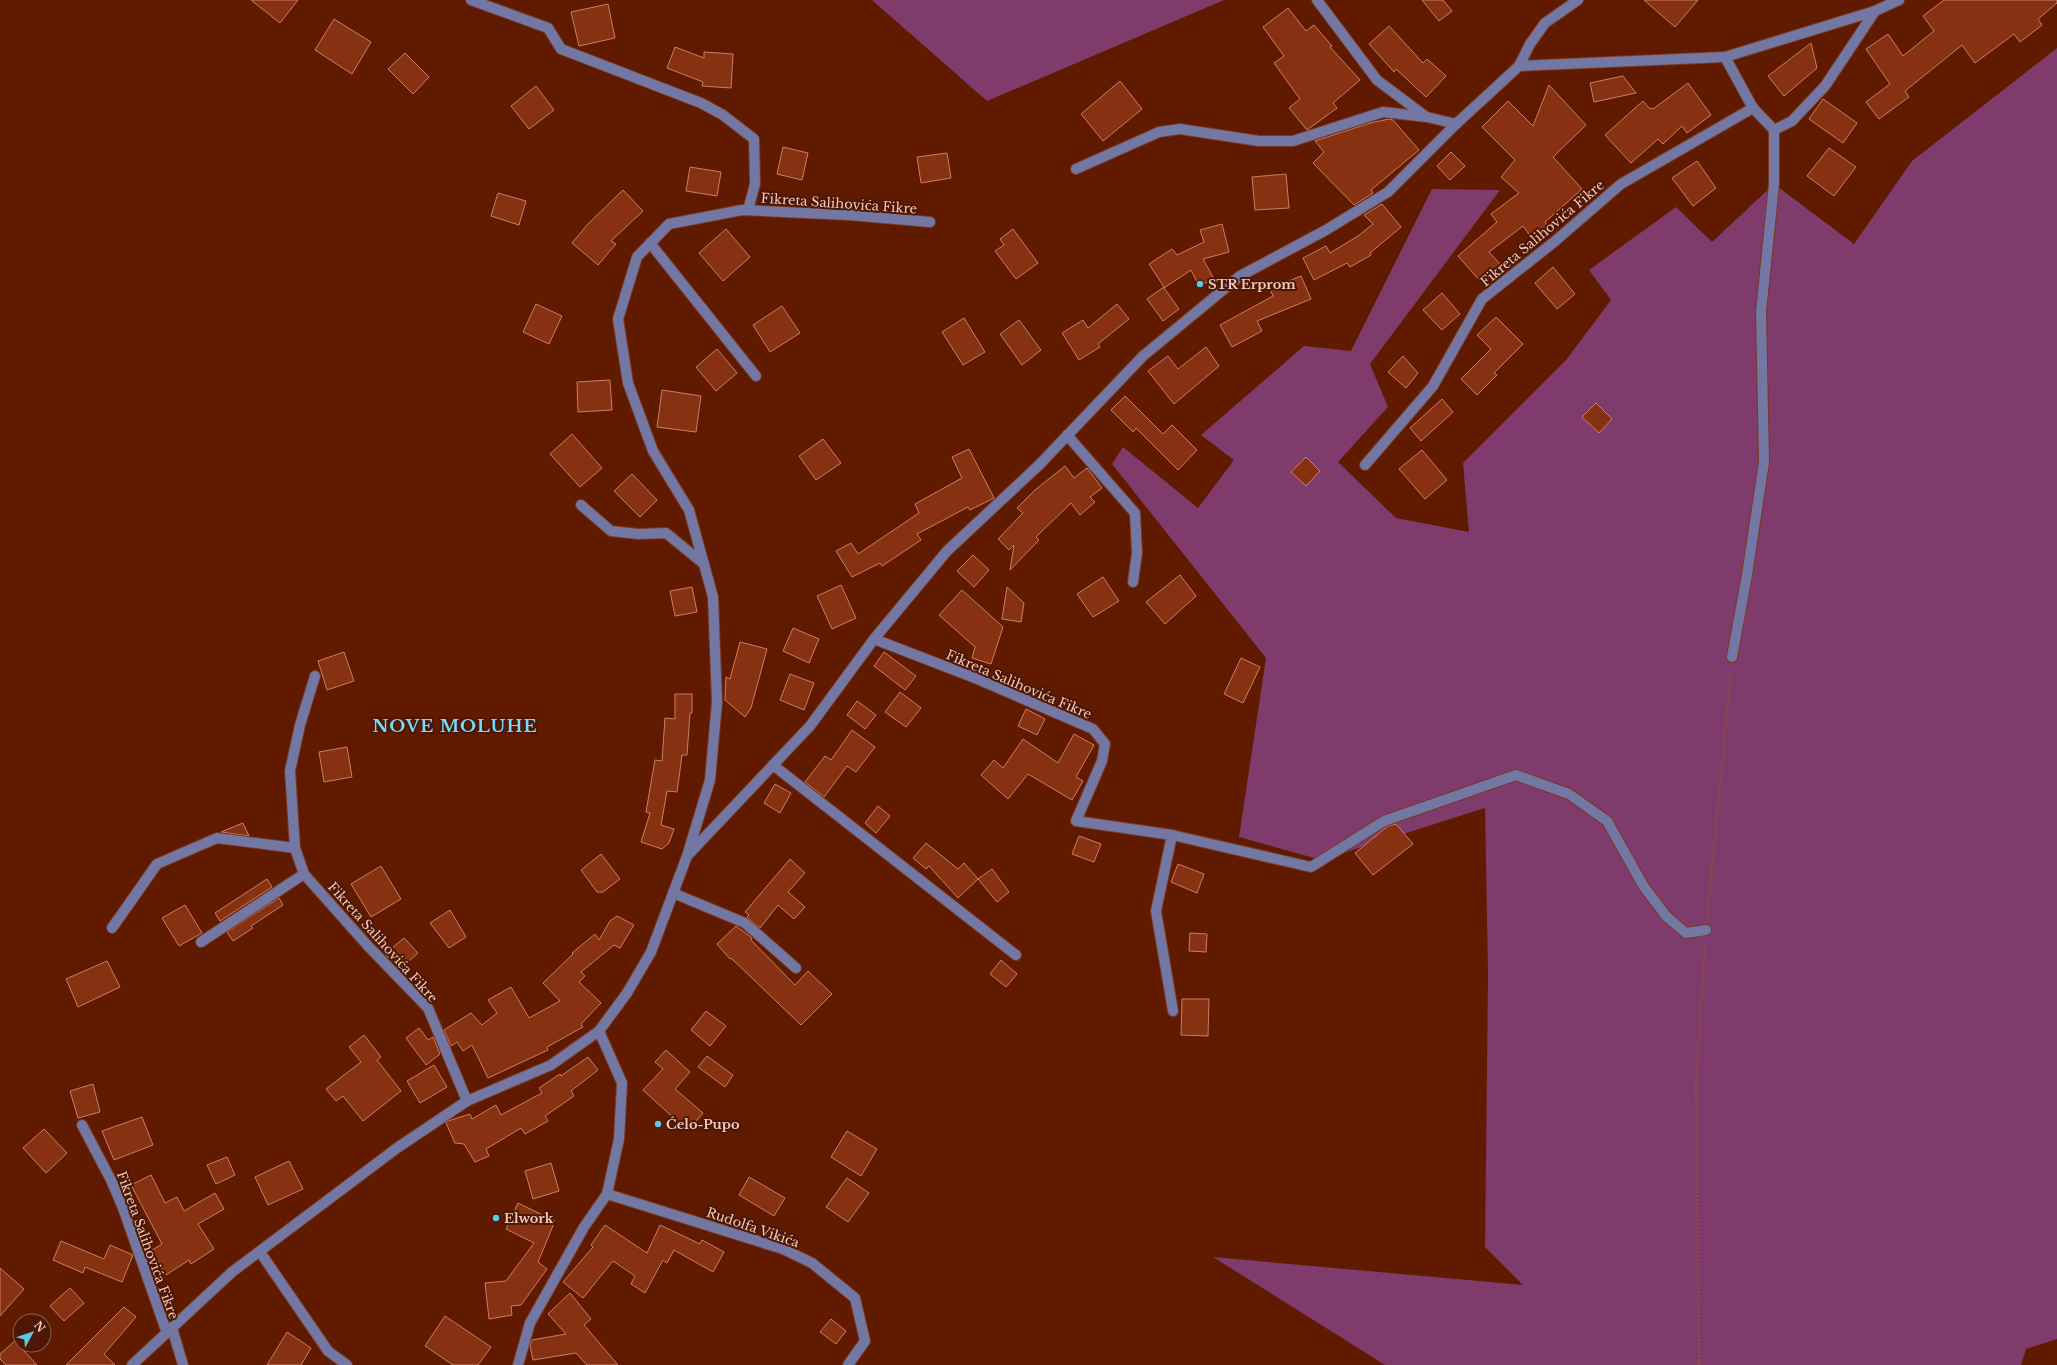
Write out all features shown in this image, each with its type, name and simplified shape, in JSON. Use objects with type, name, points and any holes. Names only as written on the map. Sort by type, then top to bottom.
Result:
[{"type":"street","name":"Fikreta Salihovića Fikre","points":[[471,0],[548,28],[561,50],[701,103],[723,115],[754,139],[755,184],[748,210]]},
{"type":"street","points":[[1317,0],[1376,80],[1427,117]]},
{"type":"street","name":"Fikreta Salihovića Fikre","points":[[688,856],[810,726],[874,639],[948,551],[1039,465],[1143,356],[1240,276],[1326,230],[1388,192],[1456,124],[1519,66],[1530,44],[1545,23],[1578,0]]},
{"type":"street","points":[[1519,66],[1725,57],[1875,11],[1899,0]]},
{"type":"street","points":[[1774,130],[1792,121],[1825,86],[1875,11]]},
{"type":"street","points":[[1725,57],[1753,108],[1774,130],[1774,184],[1761,312],[1764,462],[1747,575],[1732,657]]},
{"type":"street","name":"Fikreta Salihovića Fikre","points":[[1365,465],[1433,386],[1482,299],[1554,242],[1621,184],[1753,108]]},
{"type":"street","points":[[1076,169],[1159,132],[1180,129],[1259,141],[1293,141],[1383,112],[1427,117],[1456,124]]},
{"type":"street","name":"Fikreta Salihovića Fikre","points":[[132,1365],[232,1272],[397,1148],[467,1101],[551,1065],[599,1031],[627,993],[651,952],[688,856],[710,780],[717,702],[713,597],[689,510],[653,450],[628,383],[618,319],[637,256],[669,224],[748,210],[849,215],[930,222]]},
{"type":"street","points":[[650,243],[756,376]]},
{"type":"street","points":[[1067,435],[1135,513],[1136,553],[1133,582]]},
{"type":"street","points":[[581,505],[611,531],[638,534],[666,533],[704,564]]},
{"type":"street","name":"Fikreta Salihovića Fikre","points":[[874,639],[976,678],[1093,729],[1105,744],[1102,761],[1076,821],[1172,835]]},
{"type":"street","name":"Fikreta Salihovića Fikre","points":[[315,676],[300,725],[290,771],[295,848],[304,874],[368,946],[428,1008],[467,1101]]},
{"type":"street","points":[[773,765],[1016,955]]},
{"type":"street","points":[[1173,1011],[1156,911],[1172,835],[1311,867],[1384,821],[1516,775],[1569,794],[1607,821],[1644,887],[1667,917],[1686,933],[1706,930]]},
{"type":"street","points":[[112,928],[156,864],[217,838],[295,848]]},
{"type":"street","points":[[201,942],[304,874]]},
{"type":"street","points":[[673,893],[745,923],[796,968]]},
{"type":"street","points":[[518,1365],[530,1323],[584,1227],[607,1194],[619,1139],[622,1084],[599,1031]]},
{"type":"street","name":"Fikreta Salihovića Fikre","points":[[82,1125],[111,1180],[123,1208],[183,1365]]},
{"type":"street","name":"Rudolfa Vikića","points":[[607,1194],[783,1249],[812,1262],[855,1298],[864,1341],[848,1365]]},
{"type":"street","points":[[260,1252],[328,1351],[347,1365]]},
{"type":"path","points":[[1699,1365],[1696,1084],[1706,930],[1732,657]]},
{"type":"shaded area","points":[[872,0],[1224,0],[987,101]]},
{"type":"shaded area","points":[[2057,48],[2057,1339],[2026,1349],[2021,1365],[1385,1365],[1213,1257],[1523,1285],[1485,1247],[1488,975],[1485,808],[1321,860],[1239,837],[1266,658],[1112,464],[1123,447],[1198,508],[1234,460],[1201,435],[1304,346],[1351,351],[1432,189],[1500,190],[1370,364],[1388,407],[1338,462],[1396,518],[1469,532],[1463,463],[1566,360],[1611,300],[1589,270],[1676,207],[1712,242],[1774,184],[1854,244],[1912,161]]},
{"type":"building","points":[[251,0],[298,0],[280,23]]},
{"type":"building","points":[[1422,0],[1443,0],[1452,11],[1439,21]]},
{"type":"building","points":[[1644,0],[1698,0],[1675,27]]},
{"type":"building","points":[[1944,0],[2057,0],[2057,3],[2038,19],[2042,25],[2020,42],[2014,34],[1975,63],[1962,45],[1905,91],[1909,97],[1879,119],[1866,102],[1890,84],[1866,49],[1888,34],[1903,56],[1934,31],[1923,16]]},
{"type":"building","points":[[608,4],[615,38],[579,46],[571,12]]},
{"type":"building","points":[[1288,8],[1306,31],[1314,25],[1332,46],[1330,47],[1360,80],[1333,103],[1337,108],[1307,130],[1289,108],[1300,99],[1274,63],[1284,56],[1263,27]]},
{"type":"building","points":[[334,19],[371,42],[352,74],[315,50]]},
{"type":"building","points":[[1389,26],[1423,63],[1427,59],[1446,76],[1426,97],[1396,69],[1394,72],[1369,44]]},
{"type":"building","points":[[1811,43],[1817,68],[1784,96],[1768,76]]},
{"type":"building","points":[[675,47],[704,58],[704,52],[733,54],[731,88],[702,86],[703,82],[667,68]]},
{"type":"building","points":[[405,53],[429,77],[413,94],[388,69]]},
{"type":"building","points":[[1623,76],[1636,93],[1594,102],[1590,83]]},
{"type":"building","points":[[1120,81],[1142,109],[1103,141],[1081,114]]},
{"type":"building","points":[[1688,83],[1711,115],[1687,133],[1682,126],[1663,144],[1658,139],[1631,163],[1605,135],[1643,101],[1650,109],[1653,109]]},
{"type":"building","points":[[1549,85],[1586,125],[1553,157],[1582,189],[1545,222],[1549,227],[1533,240],[1523,226],[1489,252],[1500,264],[1480,281],[1458,256],[1497,222],[1491,214],[1519,193],[1501,177],[1515,160],[1482,127],[1508,101],[1533,126]]},
{"type":"building","points":[[536,86],[554,110],[529,129],[511,106]]},
{"type":"building","points":[[1823,99],[1857,123],[1843,143],[1809,119]]},
{"type":"building","points":[[1389,119],[1393,120],[1419,150],[1371,190],[1373,193],[1354,205],[1313,163],[1324,152],[1315,141],[1370,123]]},
{"type":"building","points":[[783,147],[808,153],[802,180],[777,174]]},
{"type":"building","points":[[1829,148],[1856,167],[1834,196],[1807,176]]},
{"type":"building","points":[[1451,152],[1465,166],[1450,180],[1437,166]]},
{"type":"building","points":[[947,153],[951,178],[921,183],[917,157]]},
{"type":"building","points":[[1697,161],[1716,188],[1693,206],[1672,178]]},
{"type":"building","points":[[690,167],[721,172],[717,196],[686,191]]},
{"type":"building","points":[[1286,174],[1289,208],[1255,210],[1252,177]]},
{"type":"building","points":[[623,190],[643,211],[611,241],[616,244],[598,265],[572,243],[588,224]]},
{"type":"building","points":[[498,193],[526,201],[519,225],[491,216]]},
{"type":"building","points":[[1382,204],[1401,227],[1370,253],[1371,255],[1350,267],[1347,263],[1314,280],[1303,258],[1326,246],[1330,253],[1358,236],[1373,224],[1364,215]]},
{"type":"building","points":[[1222,224],[1229,252],[1203,259],[1214,279],[1199,286],[1191,270],[1164,288],[1179,309],[1163,321],[1147,299],[1164,287],[1149,264],[1172,249],[1177,255],[1204,242],[1200,230]]},
{"type":"building","points":[[726,229],[750,257],[723,281],[699,253]]},
{"type":"building","points":[[1013,229],[1038,263],[1016,279],[995,251],[1004,245],[1000,239]]},
{"type":"building","points":[[1553,267],[1575,294],[1557,309],[1535,283]]},
{"type":"building","points":[[1301,276],[1311,299],[1257,321],[1262,331],[1232,347],[1220,325],[1273,296],[1270,289]]},
{"type":"building","points":[[1442,293],[1460,314],[1442,330],[1423,310]]},
{"type":"building","points":[[536,304],[562,316],[549,344],[523,332]]},
{"type":"building","points":[[1117,304],[1129,319],[1098,344],[1100,347],[1079,360],[1062,333],[1083,320],[1088,328]]},
{"type":"building","points":[[782,306],[800,333],[770,352],[753,325]]},
{"type":"building","points":[[1496,317],[1523,344],[1494,373],[1497,375],[1477,395],[1461,379],[1491,349],[1477,335]]},
{"type":"building","points":[[964,318],[985,352],[963,365],[942,332]]},
{"type":"building","points":[[1019,320],[1041,350],[1022,365],[1000,334]]},
{"type":"building","points":[[1206,347],[1219,366],[1174,404],[1148,371],[1168,356],[1178,369]]},
{"type":"building","points":[[717,349],[737,373],[716,391],[696,367]]},
{"type":"building","points":[[1403,356],[1418,373],[1406,388],[1388,372]]},
{"type":"building","points":[[610,380],[612,410],[578,412],[577,382]]},
{"type":"building","points":[[662,390],[701,396],[696,432],[657,427]]},
{"type":"building","points":[[1125,396],[1163,434],[1172,425],[1197,450],[1178,470],[1136,428],[1133,432],[1111,410]]},
{"type":"building","points":[[1442,399],[1453,412],[1421,441],[1410,428]]},
{"type":"building","points":[[1596,403],[1612,419],[1599,433],[1582,417]]},
{"type":"building","points":[[572,434],[602,468],[580,487],[550,454]]},
{"type":"building","points":[[823,439],[841,463],[816,480],[799,456]]},
{"type":"building","points":[[969,449],[994,498],[970,510],[968,507],[917,534],[921,540],[882,566],[880,563],[852,577],[836,551],[851,543],[858,554],[919,513],[915,504],[962,478],[952,457]]},
{"type":"building","points":[[1422,450],[1447,480],[1425,499],[1399,469]]},
{"type":"building","points":[[1306,457],[1320,471],[1306,486],[1291,472]]},
{"type":"building","points":[[1065,466],[1074,478],[1087,468],[1102,488],[1090,497],[1095,502],[1080,515],[1071,503],[1036,537],[1039,540],[1010,570],[1014,545],[1009,550],[998,539],[1023,513],[1017,508],[1035,490]]},
{"type":"building","points":[[632,474],[657,500],[640,517],[614,491]]},
{"type":"building","points":[[973,555],[989,570],[974,587],[957,571]]},
{"type":"building","points":[[1180,575],[1196,596],[1165,624],[1146,602]]},
{"type":"building","points":[[1103,577],[1119,601],[1093,617],[1077,594]]},
{"type":"building","points":[[841,585],[856,618],[832,629],[817,596]]},
{"type":"building","points":[[692,587],[697,612],[675,616],[670,591]]},
{"type":"building","points":[[1007,587],[1024,603],[1021,622],[1002,619]]},
{"type":"building","points":[[962,590],[1003,627],[991,664],[972,658],[975,647],[939,615]]},
{"type":"building","points":[[793,628],[819,639],[809,663],[783,651]]},
{"type":"building","points":[[740,642],[767,649],[751,708],[745,717],[725,700],[726,677],[730,679]]},
{"type":"building","points":[[344,652],[354,681],[327,690],[318,661]]},
{"type":"building","points":[[884,652],[916,676],[905,690],[874,666]]},
{"type":"building","points":[[1241,658],[1260,667],[1243,703],[1224,694]]},
{"type":"building","points":[[790,674],[814,683],[804,710],[780,700]]},
{"type":"building","points":[[900,692],[921,708],[906,727],[885,712]]},
{"type":"building","points":[[675,694],[692,694],[692,713],[690,713],[687,755],[682,755],[677,792],[667,791],[661,825],[674,829],[669,843],[662,849],[641,842],[650,813],[646,812],[655,760],[662,761],[665,718],[675,719]]},
{"type":"building","points":[[857,701],[876,715],[865,729],[847,715]]},
{"type":"building","points":[[1026,709],[1045,719],[1037,735],[1018,726]]},
{"type":"building","points":[[852,730],[875,747],[856,772],[847,766],[824,797],[805,782],[825,756],[831,760]]},
{"type":"building","points":[[1074,734],[1094,745],[1076,777],[1083,781],[1072,800],[1028,774],[1008,799],[981,775],[994,760],[1003,768],[1023,739],[1058,763]]},
{"type":"building","points":[[347,747],[352,777],[324,782],[319,752]]},
{"type":"building","points":[[775,784],[791,793],[780,813],[764,803]]},
{"type":"building","points":[[878,806],[890,816],[876,833],[865,823]]},
{"type":"building","points":[[243,823],[249,836],[221,832]]},
{"type":"building","points":[[1396,824],[1413,844],[1373,875],[1355,853],[1388,826]]},
{"type":"building","points":[[1079,836],[1101,844],[1094,862],[1072,854]]},
{"type":"building","points":[[926,843],[958,869],[964,863],[978,879],[958,898],[929,866],[926,869],[913,858]]},
{"type":"building","points":[[601,854],[620,879],[603,892],[597,892],[581,870]]},
{"type":"building","points":[[790,859],[805,873],[788,892],[805,907],[794,919],[778,905],[760,928],[747,917],[749,915],[745,912]]},
{"type":"building","points":[[1178,864],[1204,874],[1197,893],[1171,882]]},
{"type":"building","points":[[381,866],[401,899],[371,917],[351,884]]},
{"type":"building","points":[[992,869],[1009,892],[997,902],[978,879]]},
{"type":"building","points":[[267,879],[272,887],[220,921],[215,913]]},
{"type":"building","points":[[279,898],[283,905],[251,926],[253,928],[233,941],[227,932]]},
{"type":"building","points":[[185,905],[202,933],[179,946],[162,918]]},
{"type":"building","points":[[450,910],[466,937],[449,948],[430,923]]},
{"type":"building","points":[[617,916],[634,925],[620,948],[614,945],[581,972],[585,976],[579,982],[601,1003],[581,1024],[583,1027],[547,1047],[548,1050],[488,1078],[472,1045],[463,1051],[457,1042],[451,1046],[444,1030],[471,1013],[482,1025],[497,1013],[488,1000],[511,987],[529,1018],[560,1001],[543,983],[573,954],[572,953],[595,934],[599,940],[610,921]]},
{"type":"building","points":[[736,926],[752,938],[751,940],[795,985],[808,971],[832,994],[801,1025],[731,958],[730,959],[717,944]]},
{"type":"building","points":[[1190,933],[1207,934],[1206,952],[1189,951]]},
{"type":"building","points":[[404,938],[418,953],[400,969],[385,954]]},
{"type":"building","points":[[1001,960],[1017,974],[1006,987],[990,974]]},
{"type":"building","points":[[107,961],[120,987],[78,1007],[66,979]]},
{"type":"building","points":[[1182,999],[1209,999],[1208,1036],[1181,1035]]},
{"type":"building","points":[[706,1011],[726,1026],[710,1046],[691,1030]]},
{"type":"building","points":[[419,1028],[428,1040],[433,1037],[440,1054],[426,1065],[406,1038]]},
{"type":"building","points":[[364,1035],[381,1057],[377,1060],[401,1091],[363,1121],[343,1096],[336,1101],[326,1089],[361,1062],[349,1047]]},
{"type":"building","points":[[666,1050],[690,1072],[675,1089],[703,1113],[688,1131],[643,1090],[663,1069],[655,1062]]},
{"type":"building","points":[[707,1056],[733,1075],[725,1087],[698,1067]]},
{"type":"building","points":[[588,1057],[598,1070],[571,1091],[574,1096],[545,1116],[548,1121],[525,1134],[521,1128],[486,1149],[489,1156],[475,1162],[464,1144],[455,1143],[446,1123],[448,1121],[470,1114],[472,1119],[496,1105],[501,1115],[542,1093],[539,1088],[560,1074],[561,1076]]},
{"type":"building","points":[[434,1065],[447,1087],[420,1103],[407,1081]]},
{"type":"building","points":[[93,1084],[100,1112],[78,1118],[70,1091]]},
{"type":"building","points":[[142,1117],[153,1145],[114,1160],[102,1131]]},
{"type":"building","points":[[44,1129],[67,1153],[46,1173],[23,1148]]},
{"type":"building","points":[[847,1131],[877,1149],[861,1176],[831,1157]]},
{"type":"building","points":[[227,1157],[235,1175],[216,1184],[207,1165]]},
{"type":"building","points":[[289,1161],[303,1189],[268,1205],[255,1177]]},
{"type":"building","points":[[551,1163],[559,1191],[533,1199],[525,1171]]},
{"type":"building","points":[[151,1175],[165,1203],[177,1197],[184,1211],[215,1193],[224,1209],[198,1224],[214,1249],[191,1264],[189,1260],[166,1275],[151,1251],[162,1244],[131,1185]]},
{"type":"building","points":[[749,1177],[785,1198],[774,1216],[739,1195]]},
{"type":"building","points":[[847,1178],[869,1193],[848,1222],[826,1207]]},
{"type":"building","points":[[518,1203],[555,1221],[538,1262],[547,1269],[521,1305],[511,1306],[512,1315],[489,1319],[485,1283],[506,1281],[534,1243],[506,1229]]},
{"type":"building","points":[[605,1225],[647,1253],[660,1225],[700,1244],[702,1240],[724,1252],[713,1272],[674,1250],[667,1263],[663,1260],[645,1293],[631,1284],[635,1276],[613,1261],[583,1298],[563,1282],[593,1247],[591,1245]]},
{"type":"building","points":[[61,1241],[104,1259],[110,1245],[133,1255],[122,1282],[85,1267],[83,1273],[53,1260]]},
{"type":"building","points":[[0,1268],[24,1289],[0,1316]]},
{"type":"building","points":[[70,1288],[84,1303],[64,1321],[50,1306]]},
{"type":"building","points":[[570,1293],[591,1319],[584,1325],[618,1365],[587,1365],[576,1353],[533,1360],[530,1346],[532,1340],[566,1334],[548,1314]]},
{"type":"building","points":[[124,1307],[136,1317],[104,1354],[115,1365],[66,1365]]},
{"type":"building","points":[[445,1316],[491,1347],[478,1365],[453,1365],[425,1346]]},
{"type":"building","points":[[831,1319],[846,1331],[836,1344],[820,1332]]},
{"type":"building","points":[[287,1332],[311,1348],[301,1365],[267,1365]]},
{"type":"building","points":[[12,1344],[12,1353],[26,1353],[37,1365],[6,1365],[0,1359],[0,1354]]},
{"type":"place","name":"STR Erprom","points":[[1200,284]]},
{"type":"place","name":"Ćelo-Pupo","points":[[658,1124]]},
{"type":"place","name":"Elwork","points":[[496,1218]]},
{"type":"district","name":"NOVE MOLUHE","points":[[455,726]]}]
